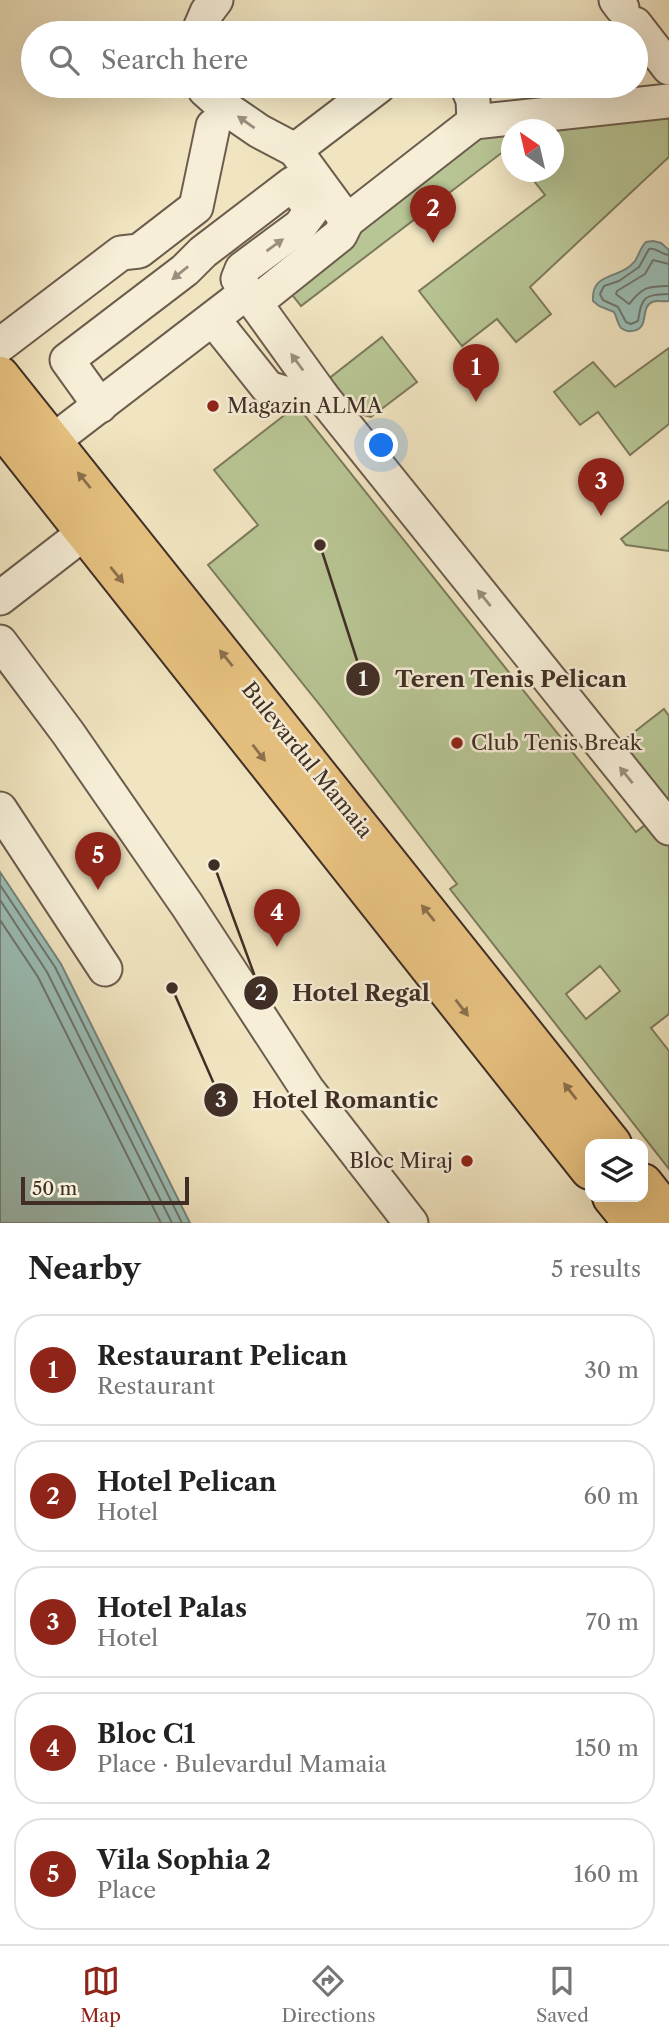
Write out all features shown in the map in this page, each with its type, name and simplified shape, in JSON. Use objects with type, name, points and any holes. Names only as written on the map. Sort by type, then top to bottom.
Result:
[{"type":"main road","name":"Bulevardul Mamaia","points":[[0,376],[608,1139]]},
{"type":"main road","name":"Bulevardul Mamaia","points":[[0,425],[585,1164]]},
{"type":"main road","points":[[648,1189],[669,1216]]},
{"type":"main road","points":[[616,1202],[633,1223]]},
{"type":"street","points":[[203,21],[216,0]]},
{"type":"street","points":[[648,41],[669,68]]},
{"type":"street","points":[[213,98],[259,131],[295,150],[347,221]]},
{"type":"street","points":[[295,150],[363,98]]},
{"type":"street","points":[[472,98],[474,122]]},
{"type":"street","points":[[53,441],[213,319],[251,298],[340,235],[347,221],[474,122],[669,101]]},
{"type":"street","points":[[0,345],[121,253],[139,251],[196,207],[213,126]]},
{"type":"street","points":[[100,406],[67,360],[292,184],[312,211],[300,226],[242,269],[238,279],[322,396],[669,828]]},
{"type":"street","points":[[213,319],[268,388],[294,396],[322,396]]},
{"type":"street","points":[[0,598],[85,533]]},
{"type":"street","points":[[0,642],[68,733],[173,885],[307,1089],[411,1223]]},
{"type":"street","points":[[0,809],[105,969]]},
{"type":"green space","points":[[661,111],[669,120],[669,157],[530,287],[551,314],[516,342],[497,319],[462,346],[419,291],[545,195],[535,182],[564,182],[564,123]]},
{"type":"green space","points":[[501,130],[501,153],[301,306],[286,287],[484,132]]},
{"type":"green space","points":[[382,337],[417,382],[371,417],[353,412],[327,380]]},
{"type":"green space","points":[[669,348],[669,424],[630,455],[598,412],[580,425],[554,392],[593,362],[615,387]]},
{"type":"green space","points":[[291,410],[302,412],[636,832],[665,809],[615,747],[664,709],[669,716],[669,1014],[651,1028],[669,1051],[669,1169],[450,889],[457,884],[208,565],[258,525],[214,470]],"holes":[[[600,966],[620,991],[586,1019],[566,994]]]},
{"type":"green space","points":[[669,501],[669,551],[626,545],[621,539]]},
{"type":"water","points":[[646,242],[661,243],[669,250],[669,301],[652,302],[646,309],[641,327],[627,331],[621,328],[614,312],[593,301],[594,291],[601,280],[629,267]]},
{"type":"water","points":[[0,872],[61,964],[190,1223],[0,1223]]},
{"type":"place","name":"Hotel Pelican","points":[[433,243]]},
{"type":"place","name":"Restaurant Pelican","points":[[476,402]]},
{"type":"place","name":"Magazin ALMA","points":[[213,406]]},
{"type":"place","name":"Hotel Palas","points":[[601,516]]},
{"type":"place","name":"Teren Tenis Pelican","points":[[320,545]]},
{"type":"place","name":"Club Tenis Break","points":[[457,743]]},
{"type":"place","name":"Hotel Regal","points":[[214,865]]},
{"type":"place","name":"Vila Sophia 2","points":[[98,890]]},
{"type":"place","name":"Bloc C1","points":[[277,947]]},
{"type":"place","name":"Hotel Romantic","points":[[172,988]]},
{"type":"place","name":"Bloc Miraj","points":[[467,1161]]}]
